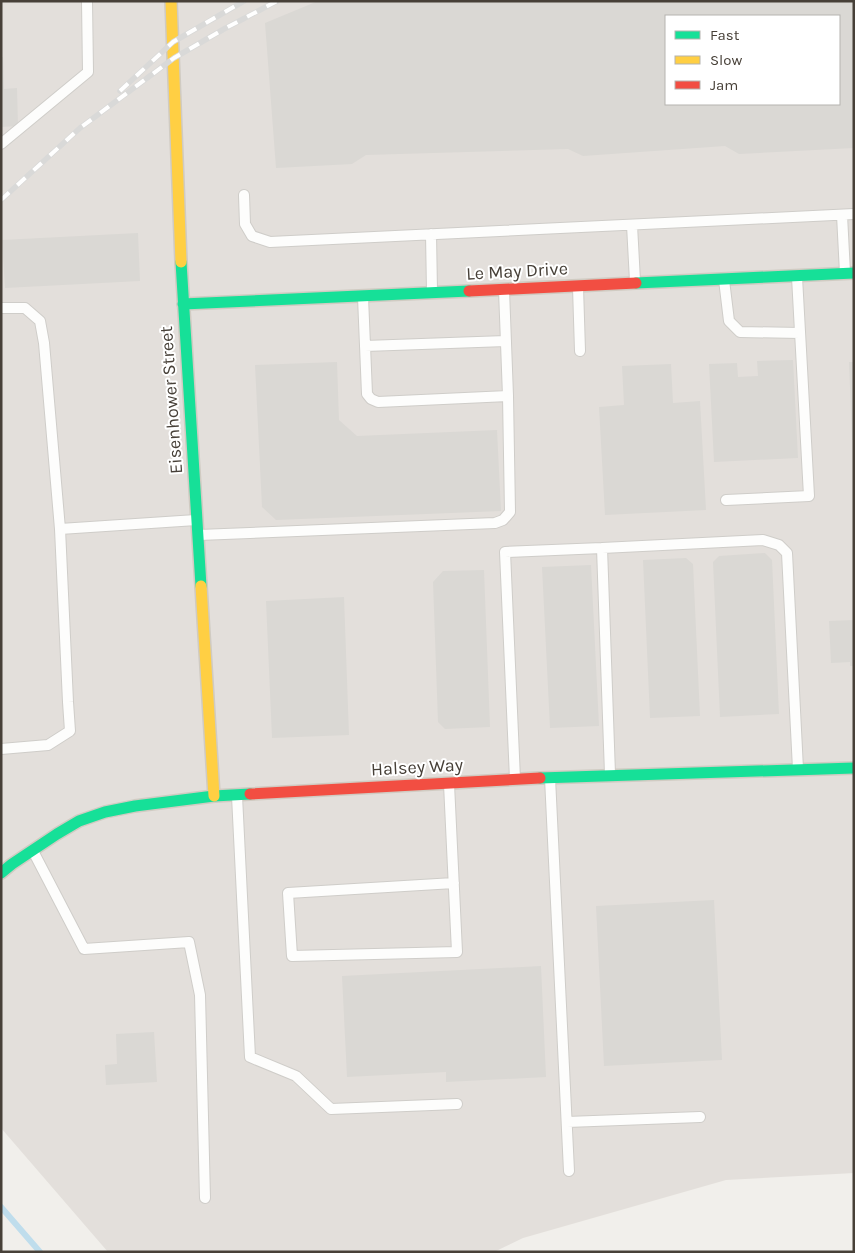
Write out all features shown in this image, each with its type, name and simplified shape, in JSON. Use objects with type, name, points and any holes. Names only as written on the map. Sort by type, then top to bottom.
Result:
[{"type":"street","name":"Eisenhower Street","points":[[171,1],[183,304],[214,796]]},
{"type":"street","name":"Le May Drive","points":[[183,304],[849,273]]},
{"type":"street","name":"Halsey Way","points":[[1,873],[32,850],[79,821],[105,812],[134,806],[214,796],[550,777],[854,768]]},
{"type":"lane","points":[[1,144],[88,72],[87,1]]},
{"type":"lane","points":[[244,194],[246,224],[252,236],[270,242],[854,214]]},
{"type":"lane","points":[[842,215],[849,273]]},
{"type":"lane","points":[[632,225],[635,283]]},
{"type":"lane","points":[[431,234],[432,292]]},
{"type":"lane","points":[[726,500],[809,496],[797,276]]},
{"type":"lane","points":[[724,279],[729,321],[740,332],[800,333]]},
{"type":"lane","points":[[578,286],[580,351]]},
{"type":"lane","points":[[198,535],[495,523],[503,520],[510,512],[504,289]]},
{"type":"lane","points":[[363,296],[367,394],[371,399],[378,402],[508,396]]},
{"type":"lane","points":[[1,308],[25,308],[40,321],[44,342],[60,529],[70,731],[48,746],[1,749]]},
{"type":"lane","points":[[365,346],[506,341]]},
{"type":"lane","points":[[60,529],[196,520]]},
{"type":"lane","points":[[515,779],[505,552],[763,540],[779,545],[787,553],[798,770]]},
{"type":"lane","points":[[602,548],[610,775]]},
{"type":"lane","points":[[550,777],[569,1171]]},
{"type":"lane","points":[[448,783],[454,883],[457,952],[292,956],[288,893],[454,883]]},
{"type":"lane","points":[[237,795],[250,1057],[296,1076],[331,1109],[457,1104]]},
{"type":"lane","points":[[32,850],[84,949],[189,942],[200,994],[205,1198]]},
{"type":"lane","points":[[567,1122],[700,1117]]},
{"type":"shaded area","points":[[1,1],[854,1],[854,1173],[726,1180],[523,1238],[494,1252],[108,1252],[1,1128]]},
{"type":"building","points":[[318,1],[854,1],[854,148],[739,154],[725,146],[583,156],[568,149],[366,155],[352,164],[276,168],[265,23]]},
{"type":"building","points":[[1,57],[3,57],[4,89],[17,88],[18,126],[1,127]]},
{"type":"building","points":[[138,233],[140,281],[5,288],[2,240]]},
{"type":"building","points":[[793,360],[798,458],[714,462],[709,364],[737,363],[738,377],[758,376],[757,361]]},
{"type":"building","points":[[337,362],[339,420],[357,436],[497,430],[501,511],[276,520],[262,507],[255,365]]},
{"type":"building","points":[[849,362],[854,362],[854,440],[852,440]]},
{"type":"building","points":[[671,364],[673,403],[700,401],[706,510],[605,515],[599,407],[624,405],[622,366]]},
{"type":"building","points":[[765,553],[772,560],[779,714],[720,717],[713,562],[719,556]]},
{"type":"building","points":[[686,558],[693,564],[700,716],[650,718],[643,560]]},
{"type":"building","points":[[591,565],[599,726],[550,728],[542,567]]},
{"type":"building","points":[[484,570],[490,727],[445,729],[438,722],[433,582],[443,571]]},
{"type":"building","points":[[344,597],[349,735],[272,738],[266,601]]},
{"type":"building","points":[[854,620],[854,666],[850,666],[850,662],[831,663],[829,621]]},
{"type":"building","points":[[714,900],[722,1060],[604,1066],[596,906]]},
{"type":"building","points":[[541,966],[546,1077],[446,1082],[446,1072],[347,1077],[342,976]]},
{"type":"building","points":[[154,1032],[157,1082],[106,1085],[105,1065],[117,1064],[116,1034]]},
{"type":"waterway","points":[[1,1207],[40,1252]]},
{"type":"railway","points":[[120,91],[173,42],[244,1]]},
{"type":"railway","points":[[1,200],[80,128],[174,58],[277,1]]},
{"type":"traffic: fast","points":[[181,262],[201,586]]},
{"type":"traffic: fast","points":[[636,283],[854,273]]},
{"type":"traffic: fast","points":[[183,304],[469,291]]},
{"type":"traffic: fast","points":[[540,778],[854,768]]},
{"type":"traffic: fast","points":[[1,873],[79,821],[105,812],[135,806],[214,796],[250,794]]},
{"type":"traffic: slow","points":[[171,1],[181,262]]},
{"type":"traffic: slow","points":[[201,586],[214,796]]},
{"type":"traffic: jam","points":[[469,291],[636,283]]},
{"type":"traffic: jam","points":[[250,794],[540,778]]}]
